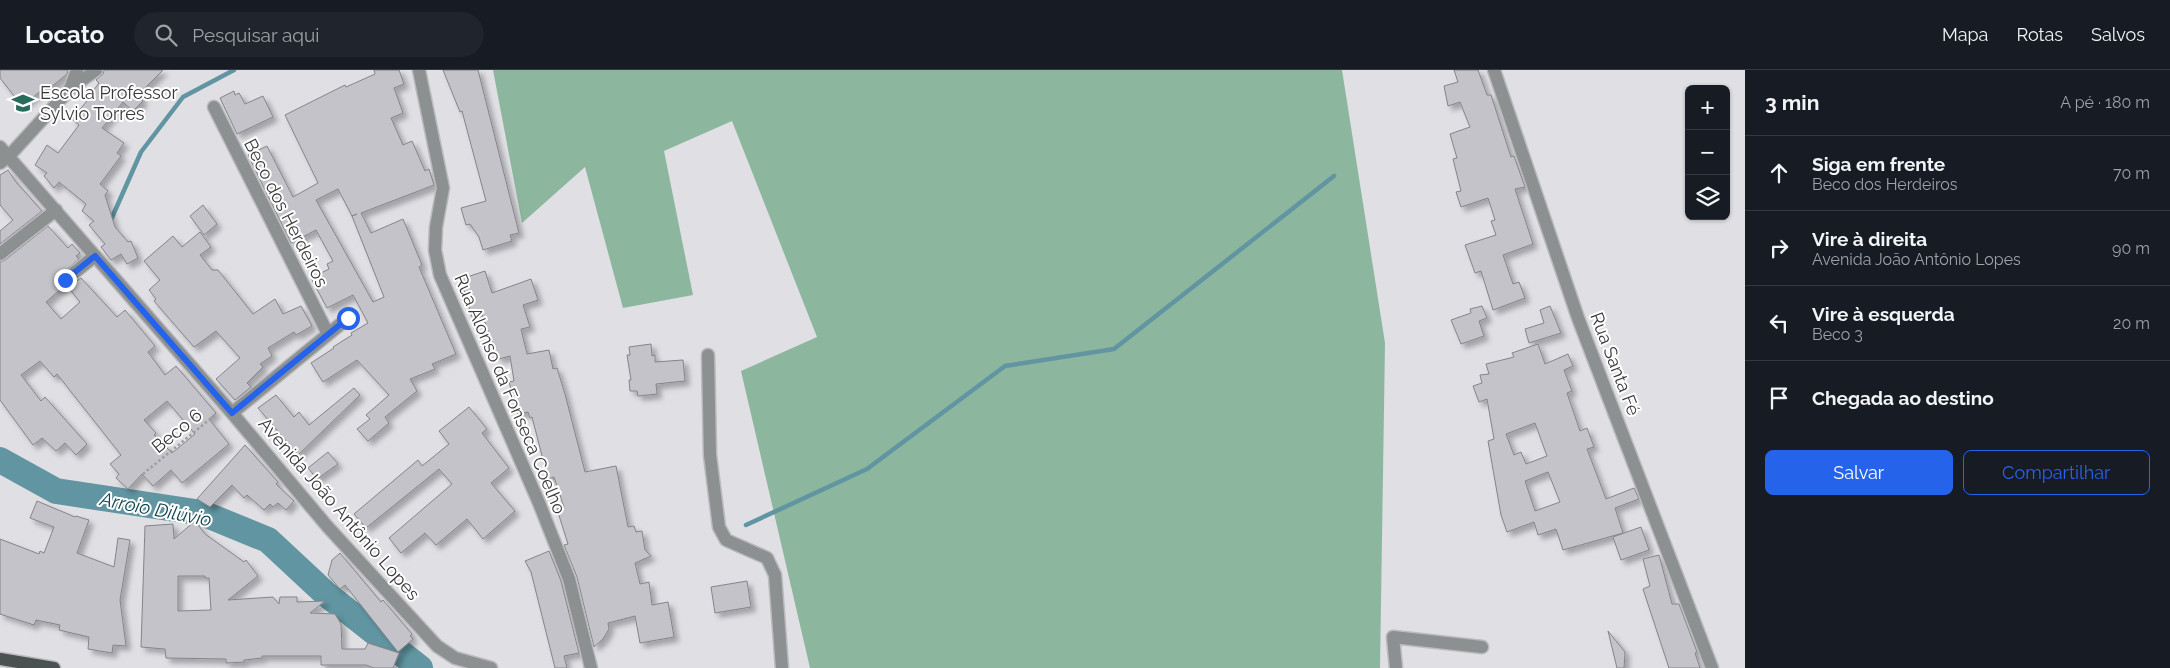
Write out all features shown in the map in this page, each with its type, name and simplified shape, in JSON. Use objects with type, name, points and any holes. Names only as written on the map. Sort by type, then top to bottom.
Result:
[{"type":"main road","points":[[4,658],[54,668]]},
{"type":"street","points":[[70,89],[77,70]]},
{"type":"street","points":[[3,155],[70,89],[96,70]]},
{"type":"street","name":"Rua Alonso da Fonseca Coelho","points":[[419,70],[443,188],[436,227],[435,250],[440,275],[449,300],[468,336],[569,580],[591,668]]},
{"type":"street","name":"Rua Santa Fé","points":[[1494,70],[1578,318],[1712,668]]},
{"type":"street","name":"Beco dos Herdeiros","points":[[214,107],[328,334]]},
{"type":"street","name":"Avenida João Antônio Lopes","points":[[3,155],[56,210],[327,526],[437,646],[455,658],[491,668]]},
{"type":"street","points":[[0,254],[56,210]]},
{"type":"street","points":[[65,280],[95,256]]},
{"type":"street","points":[[229,410],[348,318]]},
{"type":"street","points":[[708,355],[710,455],[719,527],[726,540],[766,558],[771,564],[775,575],[782,668]]},
{"type":"street","points":[[1396,668],[1393,637],[1482,647]]},
{"type":"path","name":"Beco 6","points":[[143,474],[229,410]]},
{"type":"green space","points":[[493,70],[1342,70],[1385,343],[1380,668],[810,668],[741,371],[817,337],[732,121],[664,151],[693,295],[623,308],[585,167],[522,223]]},
{"type":"building","points":[[0,70],[68,70],[67,74],[50,88],[48,85],[22,106],[0,78]]},
{"type":"building","points":[[104,70],[163,70],[139,94],[143,101],[133,111],[123,102],[102,128],[124,143],[117,153],[121,156],[100,184],[108,191],[105,195],[115,227],[128,242],[131,241],[138,258],[127,264],[121,254],[111,260],[101,247],[105,244],[89,225],[94,221],[82,211],[86,204],[59,182],[54,188],[44,176],[47,173],[35,165],[47,145],[58,153],[79,125],[72,119],[91,96],[99,83],[96,80],[103,74]]},
{"type":"building","points":[[374,70],[399,70],[404,84],[394,88],[403,113],[391,118],[403,145],[412,141],[425,171],[429,169],[434,185],[361,213],[371,233],[403,219],[422,265],[419,267],[456,354],[432,364],[435,369],[410,379],[417,391],[385,417],[389,423],[368,441],[357,429],[370,419],[366,415],[389,395],[357,360],[323,382],[311,363],[352,335],[351,333],[368,323],[353,295],[327,308],[311,278],[329,269],[327,264],[333,261],[316,230],[291,243],[248,155],[267,146],[293,197],[318,183],[285,115],[345,85],[346,87],[375,74]],"holes":[[[338,189],[352,216],[384,297],[373,302],[316,200]]]},
{"type":"building","points":[[443,70],[478,70],[519,233],[510,235],[512,241],[483,250],[479,237],[470,224],[466,225],[461,208],[486,201],[462,111],[460,112]]},
{"type":"building","points":[[1454,70],[1478,70],[1487,95],[1491,95],[1511,157],[1514,156],[1525,187],[1515,189],[1533,244],[1503,255],[1513,284],[1519,282],[1525,298],[1493,310],[1481,271],[1475,273],[1465,245],[1496,235],[1491,221],[1495,220],[1488,198],[1461,207],[1456,192],[1461,191],[1453,159],[1457,158],[1450,134],[1470,127],[1460,102],[1448,106],[1444,86],[1458,82]]},
{"type":"building","points":[[234,91],[235,95],[239,93],[245,104],[263,96],[273,117],[237,134],[220,98]]},
{"type":"building","points":[[8,170],[16,182],[42,211],[0,244],[0,231],[13,220],[0,205],[0,175]]},
{"type":"building","points":[[203,205],[217,224],[204,235],[190,216]]},
{"type":"building","points":[[48,226],[68,248],[72,244],[80,253],[76,256],[79,259],[58,277],[57,282],[62,288],[46,302],[61,319],[80,302],[68,287],[81,278],[117,317],[125,310],[155,346],[148,352],[165,375],[176,366],[216,413],[209,419],[229,444],[182,483],[171,470],[153,486],[142,474],[128,489],[116,478],[119,474],[110,464],[121,455],[57,374],[54,377],[40,361],[21,375],[41,401],[45,397],[87,444],[76,455],[65,443],[56,451],[42,438],[33,445],[0,400],[0,262]],"holes":[[[167,401],[195,434],[172,453],[154,435],[156,433],[144,420]]]},
{"type":"building","points":[[200,232],[211,247],[200,255],[212,270],[218,270],[253,314],[275,299],[283,314],[301,306],[312,326],[296,335],[294,332],[268,348],[272,356],[260,364],[263,367],[247,383],[251,387],[235,400],[216,379],[240,358],[216,331],[194,347],[154,301],[156,299],[149,290],[160,280],[144,261],[173,236],[182,247]]},
{"type":"building","points":[[485,271],[492,293],[531,279],[538,300],[523,305],[530,327],[521,329],[527,354],[549,350],[553,369],[557,368],[565,394],[585,472],[616,466],[628,527],[634,526],[636,532],[642,531],[645,550],[651,556],[635,563],[640,584],[649,582],[652,605],[668,602],[674,637],[640,643],[635,616],[608,623],[609,629],[603,639],[594,647],[577,577],[564,545],[568,544],[557,509],[564,507],[554,477],[548,479],[532,417],[530,418],[528,412],[518,414],[509,382],[514,381],[510,356],[499,359],[482,314],[472,317],[467,301],[461,279]]},
{"type":"building","points":[[1482,306],[1487,318],[1479,321],[1484,336],[1461,344],[1451,320],[1471,313],[1470,309]]},
{"type":"building","points":[[1550,306],[1561,333],[1529,343],[1525,329],[1544,323],[1540,310]]},
{"type":"building","points":[[651,344],[652,356],[655,355],[655,362],[683,360],[685,381],[656,384],[657,394],[638,396],[637,391],[630,391],[629,380],[631,380],[627,355],[630,355],[629,347]]},
{"type":"building","points":[[1538,344],[1545,364],[1568,354],[1573,366],[1564,370],[1572,391],[1567,393],[1580,431],[1587,428],[1594,447],[1587,449],[1606,499],[1634,488],[1639,499],[1615,508],[1623,533],[1563,550],[1556,529],[1538,535],[1534,522],[1507,532],[1501,515],[1488,441],[1494,439],[1487,399],[1479,402],[1473,386],[1482,383],[1480,375],[1489,374],[1486,364],[1514,357],[1512,353]],"holes":[[[1535,423],[1547,456],[1526,464],[1521,452],[1514,455],[1506,434]],[[1548,472],[1560,502],[1535,511],[1525,481]]]},
{"type":"building","points":[[354,388],[360,395],[298,455],[258,408],[276,395],[294,417],[299,412],[309,425]]},
{"type":"building","points":[[469,407],[487,429],[482,433],[509,468],[491,483],[515,511],[483,539],[467,519],[436,545],[425,533],[401,553],[389,538],[452,484],[439,469],[366,528],[354,514],[418,460],[422,466],[449,444],[439,431]]},
{"type":"building","points":[[245,445],[278,482],[276,484],[294,501],[286,510],[278,503],[273,507],[270,504],[264,510],[247,495],[244,498],[232,485],[210,507],[197,499]]},
{"type":"building","points":[[328,452],[338,464],[317,479],[308,468]]},
{"type":"building","points":[[37,501],[75,517],[89,520],[77,553],[114,567],[118,538],[130,540],[120,600],[126,646],[113,645],[112,653],[88,649],[89,637],[59,630],[60,625],[36,620],[34,625],[0,614],[0,539],[39,554],[40,551],[44,553],[54,527],[30,518]]},
{"type":"building","points":[[195,521],[205,534],[244,562],[246,560],[258,576],[228,600],[273,597],[279,604],[280,597],[297,597],[297,602],[325,601],[310,613],[335,614],[341,624],[342,649],[365,649],[368,643],[399,653],[393,668],[374,668],[366,665],[321,665],[321,656],[262,656],[262,658],[244,660],[244,662],[226,663],[226,659],[166,658],[165,649],[141,647],[145,526],[173,524],[174,539]],"holes":[[[178,576],[205,576],[205,578],[209,578],[211,610],[178,611]]]},
{"type":"building","points":[[1641,527],[1649,550],[1621,560],[1613,537]]},
{"type":"building","points":[[549,551],[561,581],[579,653],[564,656],[567,668],[555,668],[531,572],[525,561]]},
{"type":"building","points":[[340,553],[381,602],[383,600],[412,634],[410,636],[413,639],[398,652],[345,585],[340,589],[328,575],[332,560]]},
{"type":"building","points":[[1659,555],[1672,604],[1679,604],[1697,652],[1695,653],[1700,668],[1669,668],[1643,589],[1650,586],[1643,559]]},
{"type":"building","points":[[747,581],[751,607],[715,613],[711,587]]},
{"type":"building","points":[[1608,631],[1625,652],[1624,668],[1617,668]]},
{"type":"waterway","points":[[110,222],[141,152],[183,97],[234,70]]},
{"type":"waterway","points":[[746,525],[867,469],[1005,366],[1114,349],[1334,176]]},
{"type":"waterway","name":"Arroio Dilúvio","points":[[0,460],[56,491],[202,513],[268,540],[326,594],[420,668]]},
{"type":"place","name":"Escola Professor Sylvio Torres","points":[[23,103]]},
{"type":"route","points":[[65,280],[95,256],[232,413],[348,318]]}]
